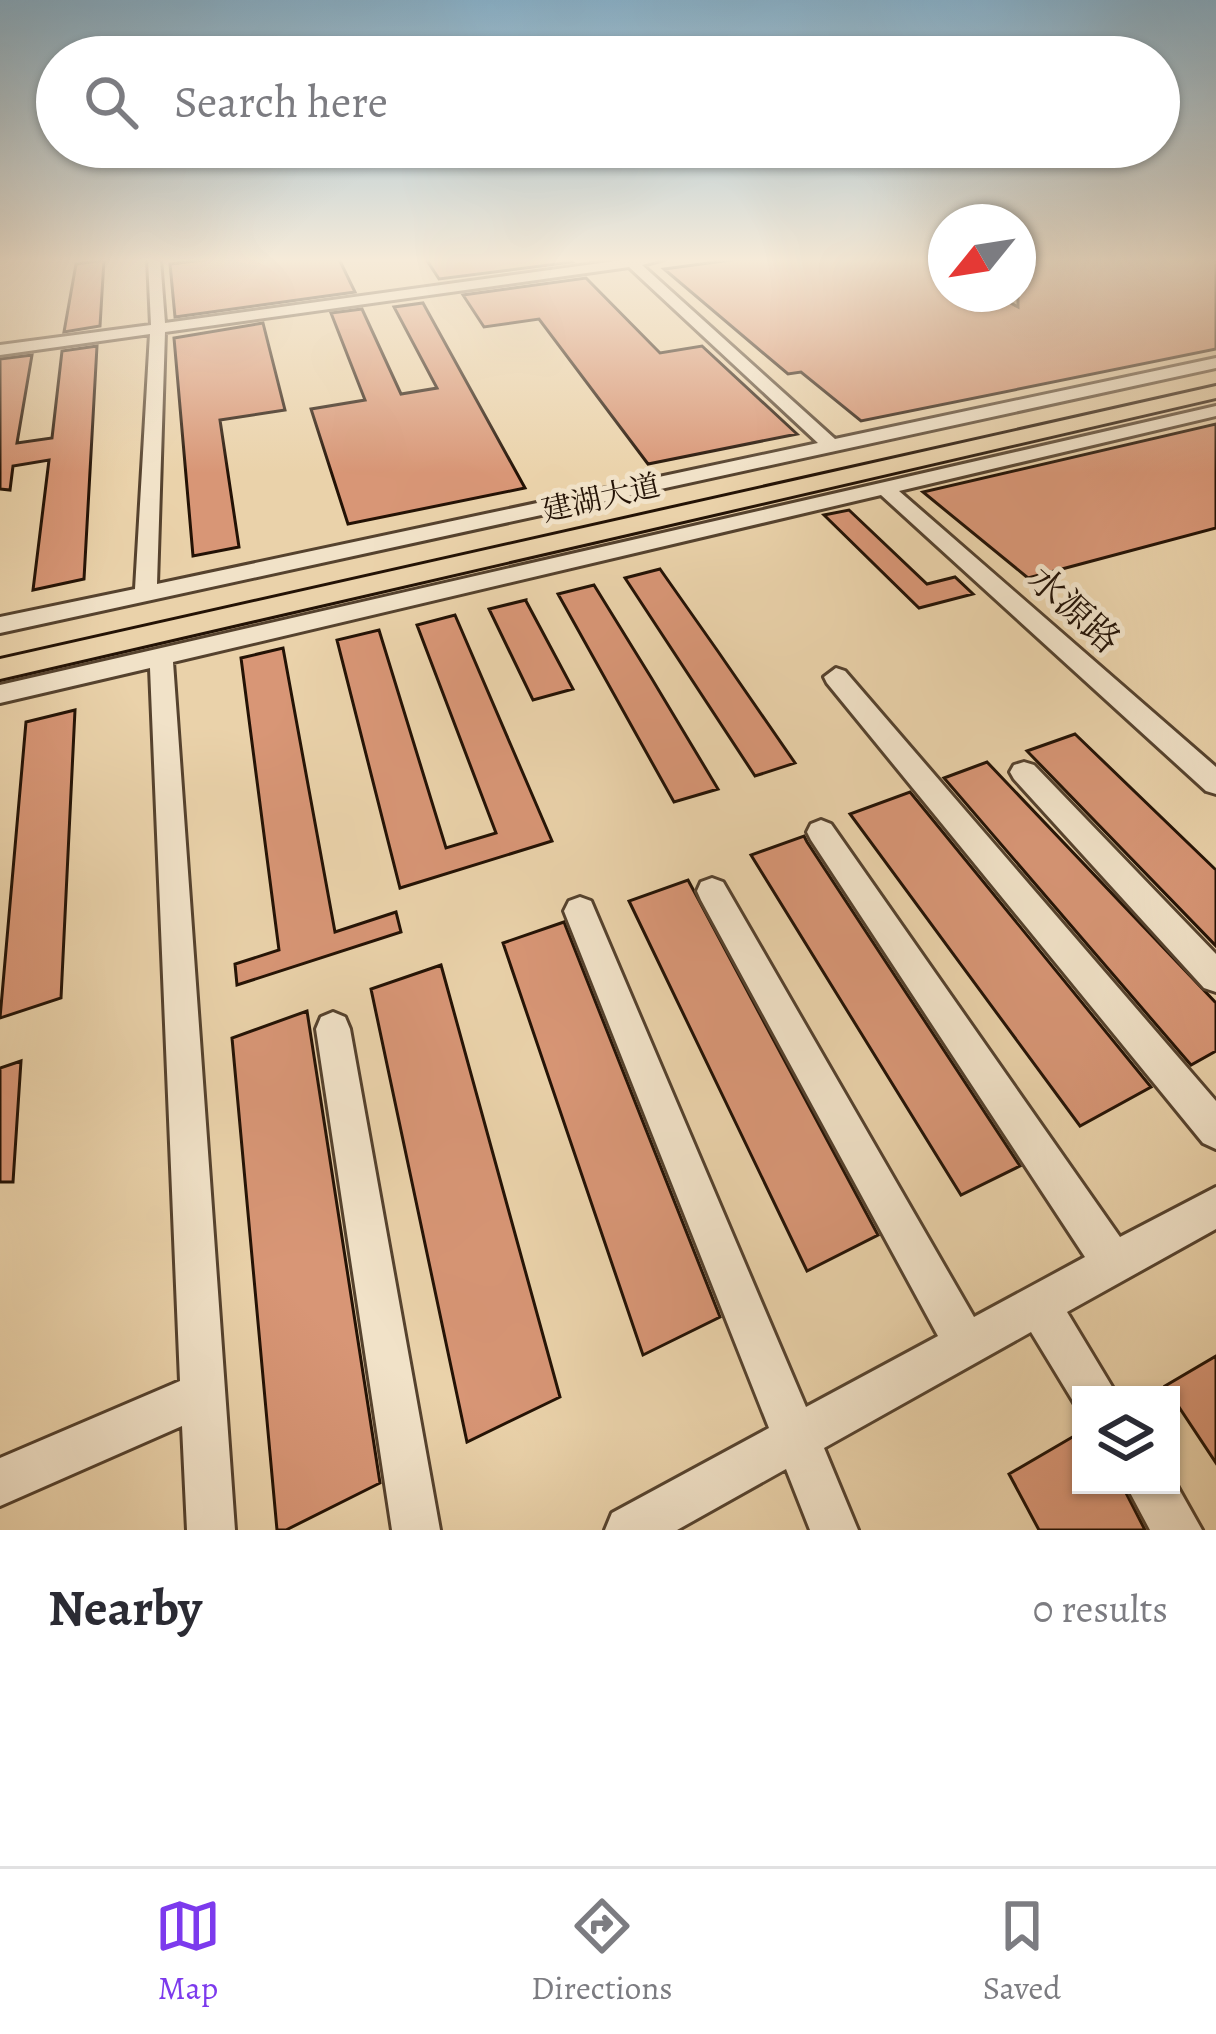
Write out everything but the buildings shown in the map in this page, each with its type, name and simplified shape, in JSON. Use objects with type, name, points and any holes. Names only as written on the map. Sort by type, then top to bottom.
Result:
[{"type":"main road","name":"建湖大道","points":[[0,647],[1216,378]]},
{"type":"main road","name":"建湖大道","points":[[0,669],[1216,392]]},
{"type":"street","points":[[0,350],[141,330]]},
{"type":"street","points":[[146,593],[158,330]]},
{"type":"street","points":[[706,330],[832,446]]},
{"type":"street","points":[[0,625],[1216,363]]},
{"type":"street","points":[[0,694],[1216,411]]},
{"type":"street","name":"水源路","points":[[885,489],[1216,783]]},
{"type":"street","points":[[161,656],[211,1530]]},
{"type":"street","points":[[836,677],[1216,1130]]},
{"type":"street","points":[[1024,772],[1216,977]]},
{"type":"street","points":[[820,832],[1113,1264]]},
{"type":"street","points":[[712,891],[966,1345]]},
{"type":"street","points":[[580,911],[834,1530]]},
{"type":"street","points":[[332,1029],[416,1530]]},
{"type":"street","points":[[628,1530],[1216,1207]]},
{"type":"street","points":[[1039,1305],[1088,1386]]},
{"type":"street","points":[[0,1482],[204,1394]]},
{"type":"street","points":[[1156,1494],[1178,1530]]}]
